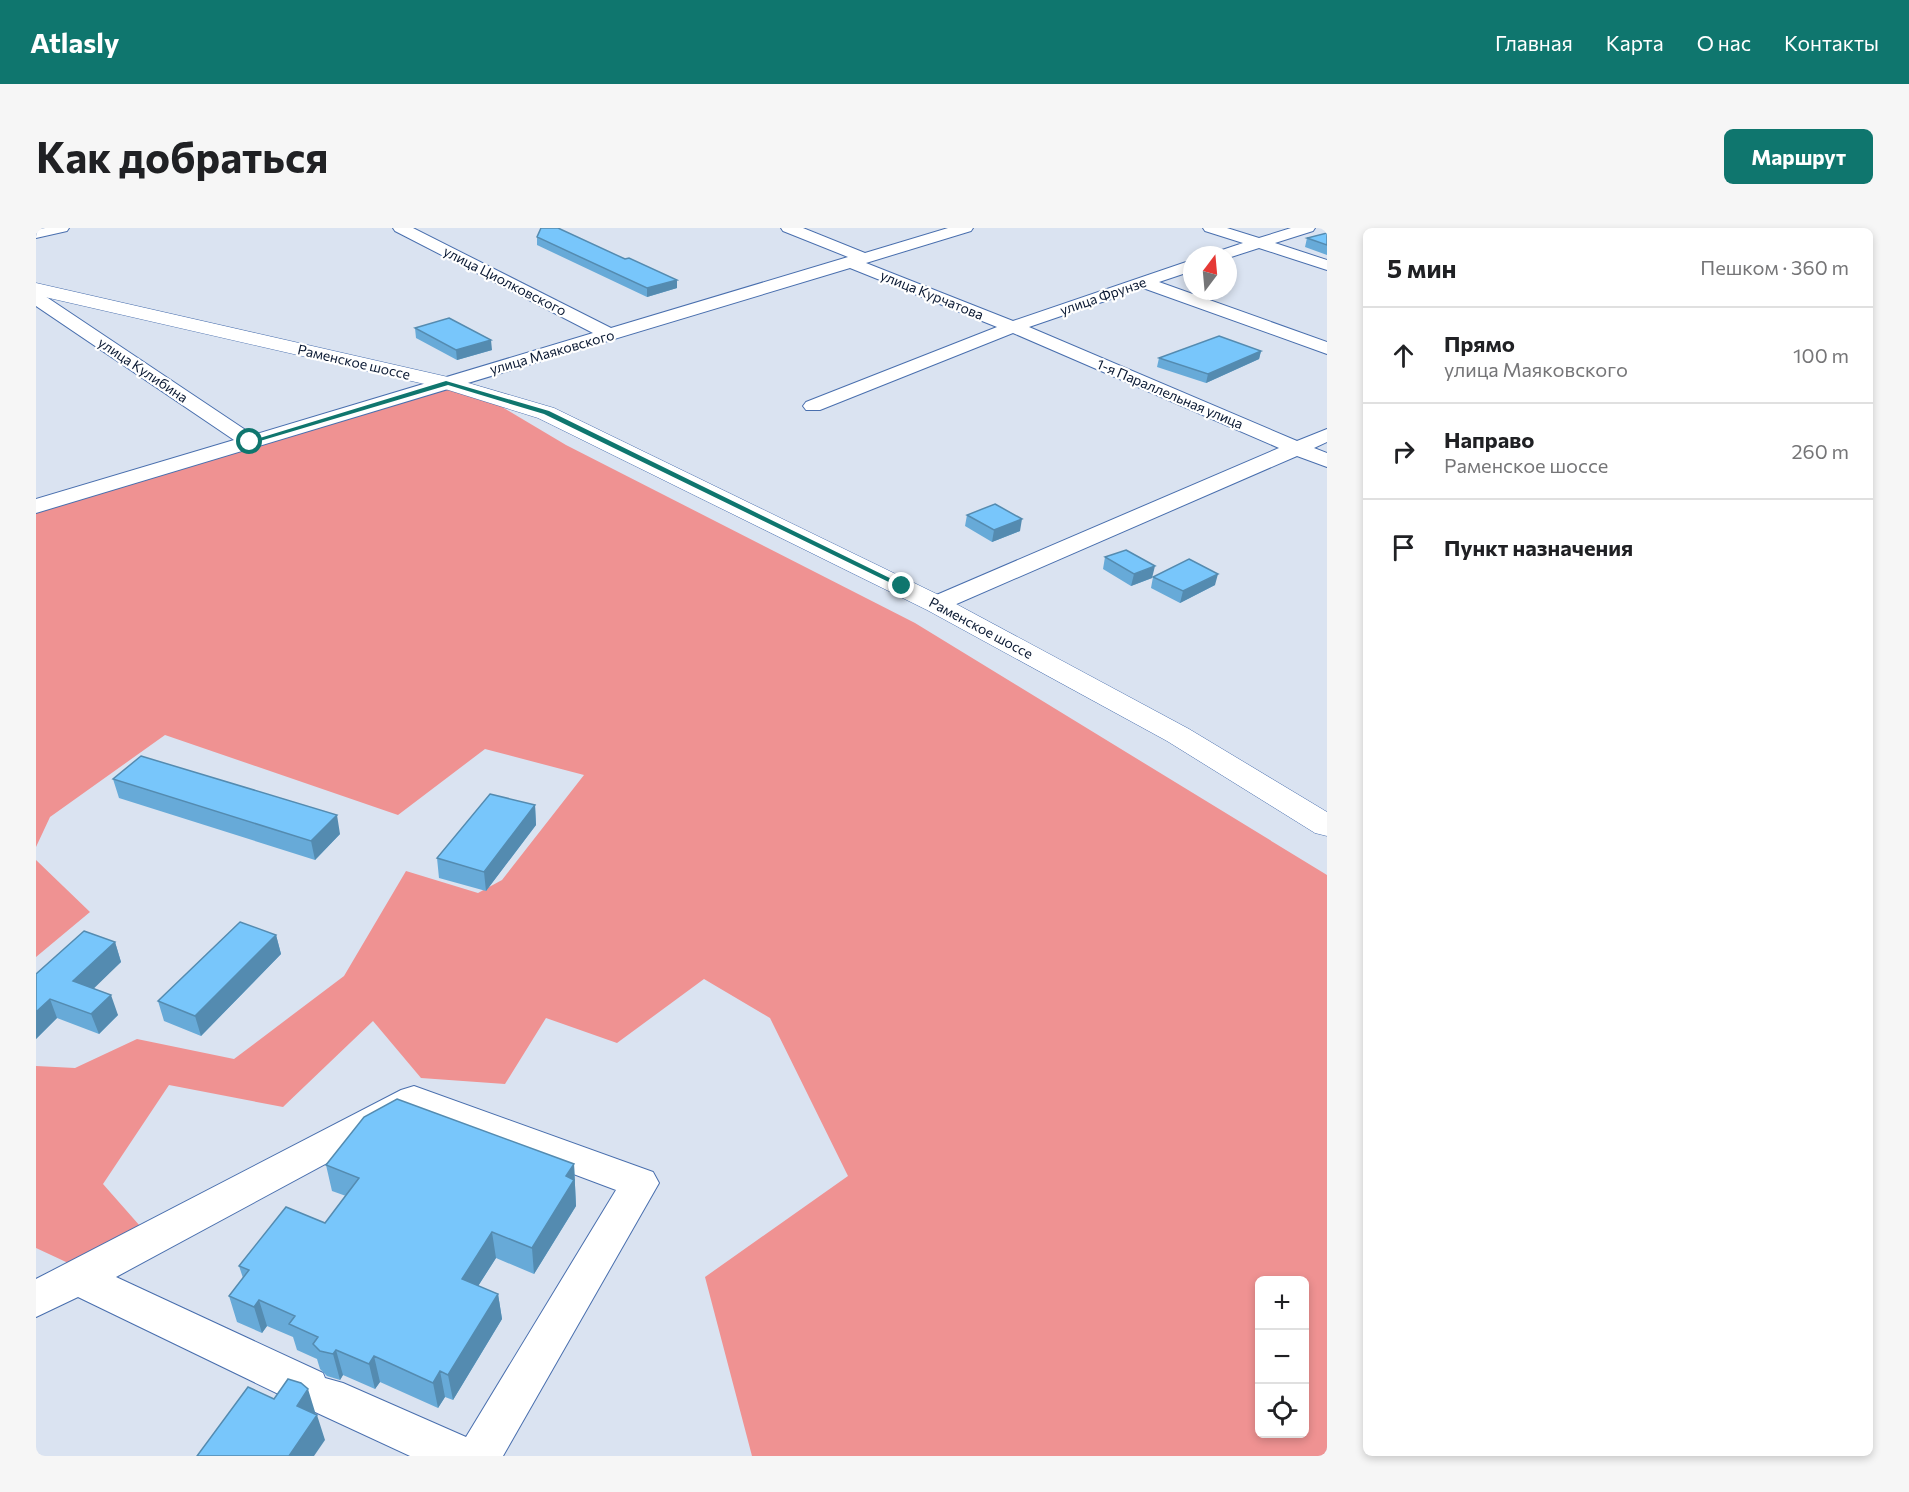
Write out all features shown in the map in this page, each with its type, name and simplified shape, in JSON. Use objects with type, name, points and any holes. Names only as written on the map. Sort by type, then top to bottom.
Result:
[{"type":"main road","name":"Раменское шоссе","points":[[36,289],[448,383],[546,413],[936,604],[1178,735],[1327,826]]},
{"type":"street","points":[[36,233],[61,228]]},
{"type":"street","name":"улица Циолковского","points":[[401,228],[610,335]]},
{"type":"street","name":"улица Курчатова","points":[[789,228],[1013,327]]},
{"type":"street","name":"улица Маяковского","points":[[36,506],[965,228]]},
{"type":"street","points":[[1211,228],[1327,265]]},
{"type":"street","points":[[1237,250],[1307,228]]},
{"type":"street","name":"улица Фрунзе","points":[[813,406],[1013,327],[1183,268]]},
{"type":"street","points":[[1143,282],[1327,348]]},
{"type":"street","name":"улица Кулибина","points":[[36,298],[250,442]]},
{"type":"street","name":"1-я Параллельная улица","points":[[1013,327],[1327,461]]},
{"type":"street","points":[[936,604],[1327,435]]},
{"type":"street","points":[[36,1299],[414,1100],[640,1183],[479,1456]]},
{"type":"street","points":[[78,1278],[458,1456]]},
{"type":"shaded area","points":[[448,387],[497,404],[566,445],[915,623],[1327,875],[1327,1456],[752,1456],[705,1277],[848,1176],[770,1018],[704,979],[617,1043],[546,1018],[505,1084],[421,1078],[373,1021],[283,1107],[169,1085],[103,1184],[140,1226],[79,1268],[36,1248],[36,1066],[75,1068],[137,1039],[234,1059],[344,976],[406,871],[478,893],[502,880],[584,775],[485,749],[398,815],[165,735],[50,817],[36,847],[36,513]]},
{"type":"shaded area","points":[[36,860],[90,912],[36,957]]},
{"type":"building","points":[[541,228],[558,228],[677,280],[647,288],[537,237]]},
{"type":"building","points":[[1327,233],[1327,245],[1307,238]]},
{"type":"building","points":[[449,318],[491,340],[456,350],[415,328]]},
{"type":"building","points":[[1219,336],[1261,351],[1208,374],[1159,358]]},
{"type":"building","points":[[995,504],[1022,519],[994,530],[967,515]]},
{"type":"building","points":[[1126,550],[1155,566],[1134,574],[1105,557]]},
{"type":"building","points":[[1189,559],[1218,574],[1183,591],[1153,577]]},
{"type":"building","points":[[141,756],[337,815],[311,841],[113,779]]},
{"type":"building","points":[[490,794],[535,805],[484,872],[437,858]]},
{"type":"building","points":[[240,922],[276,935],[195,1016],[158,1001]]},
{"type":"building","points":[[84,931],[115,942],[73,981],[111,995],[91,1014],[50,999],[36,1012],[36,974]]},
{"type":"building","points":[[397,1099],[574,1164],[566,1176],[574,1180],[532,1248],[492,1232],[462,1279],[498,1294],[448,1375],[440,1371],[433,1383],[374,1356],[369,1364],[336,1350],[333,1354],[320,1351],[313,1344],[318,1337],[289,1324],[295,1316],[259,1300],[254,1307],[229,1296],[249,1270],[239,1266],[286,1207],[325,1223],[359,1178],[326,1165],[364,1117]]},
{"type":"building","points":[[288,1379],[301,1383],[308,1389],[297,1406],[317,1415],[289,1456],[197,1456],[248,1387],[274,1399]]},
{"type":"route","points":[[250,442],[448,383],[546,413],[902,586]]}]
